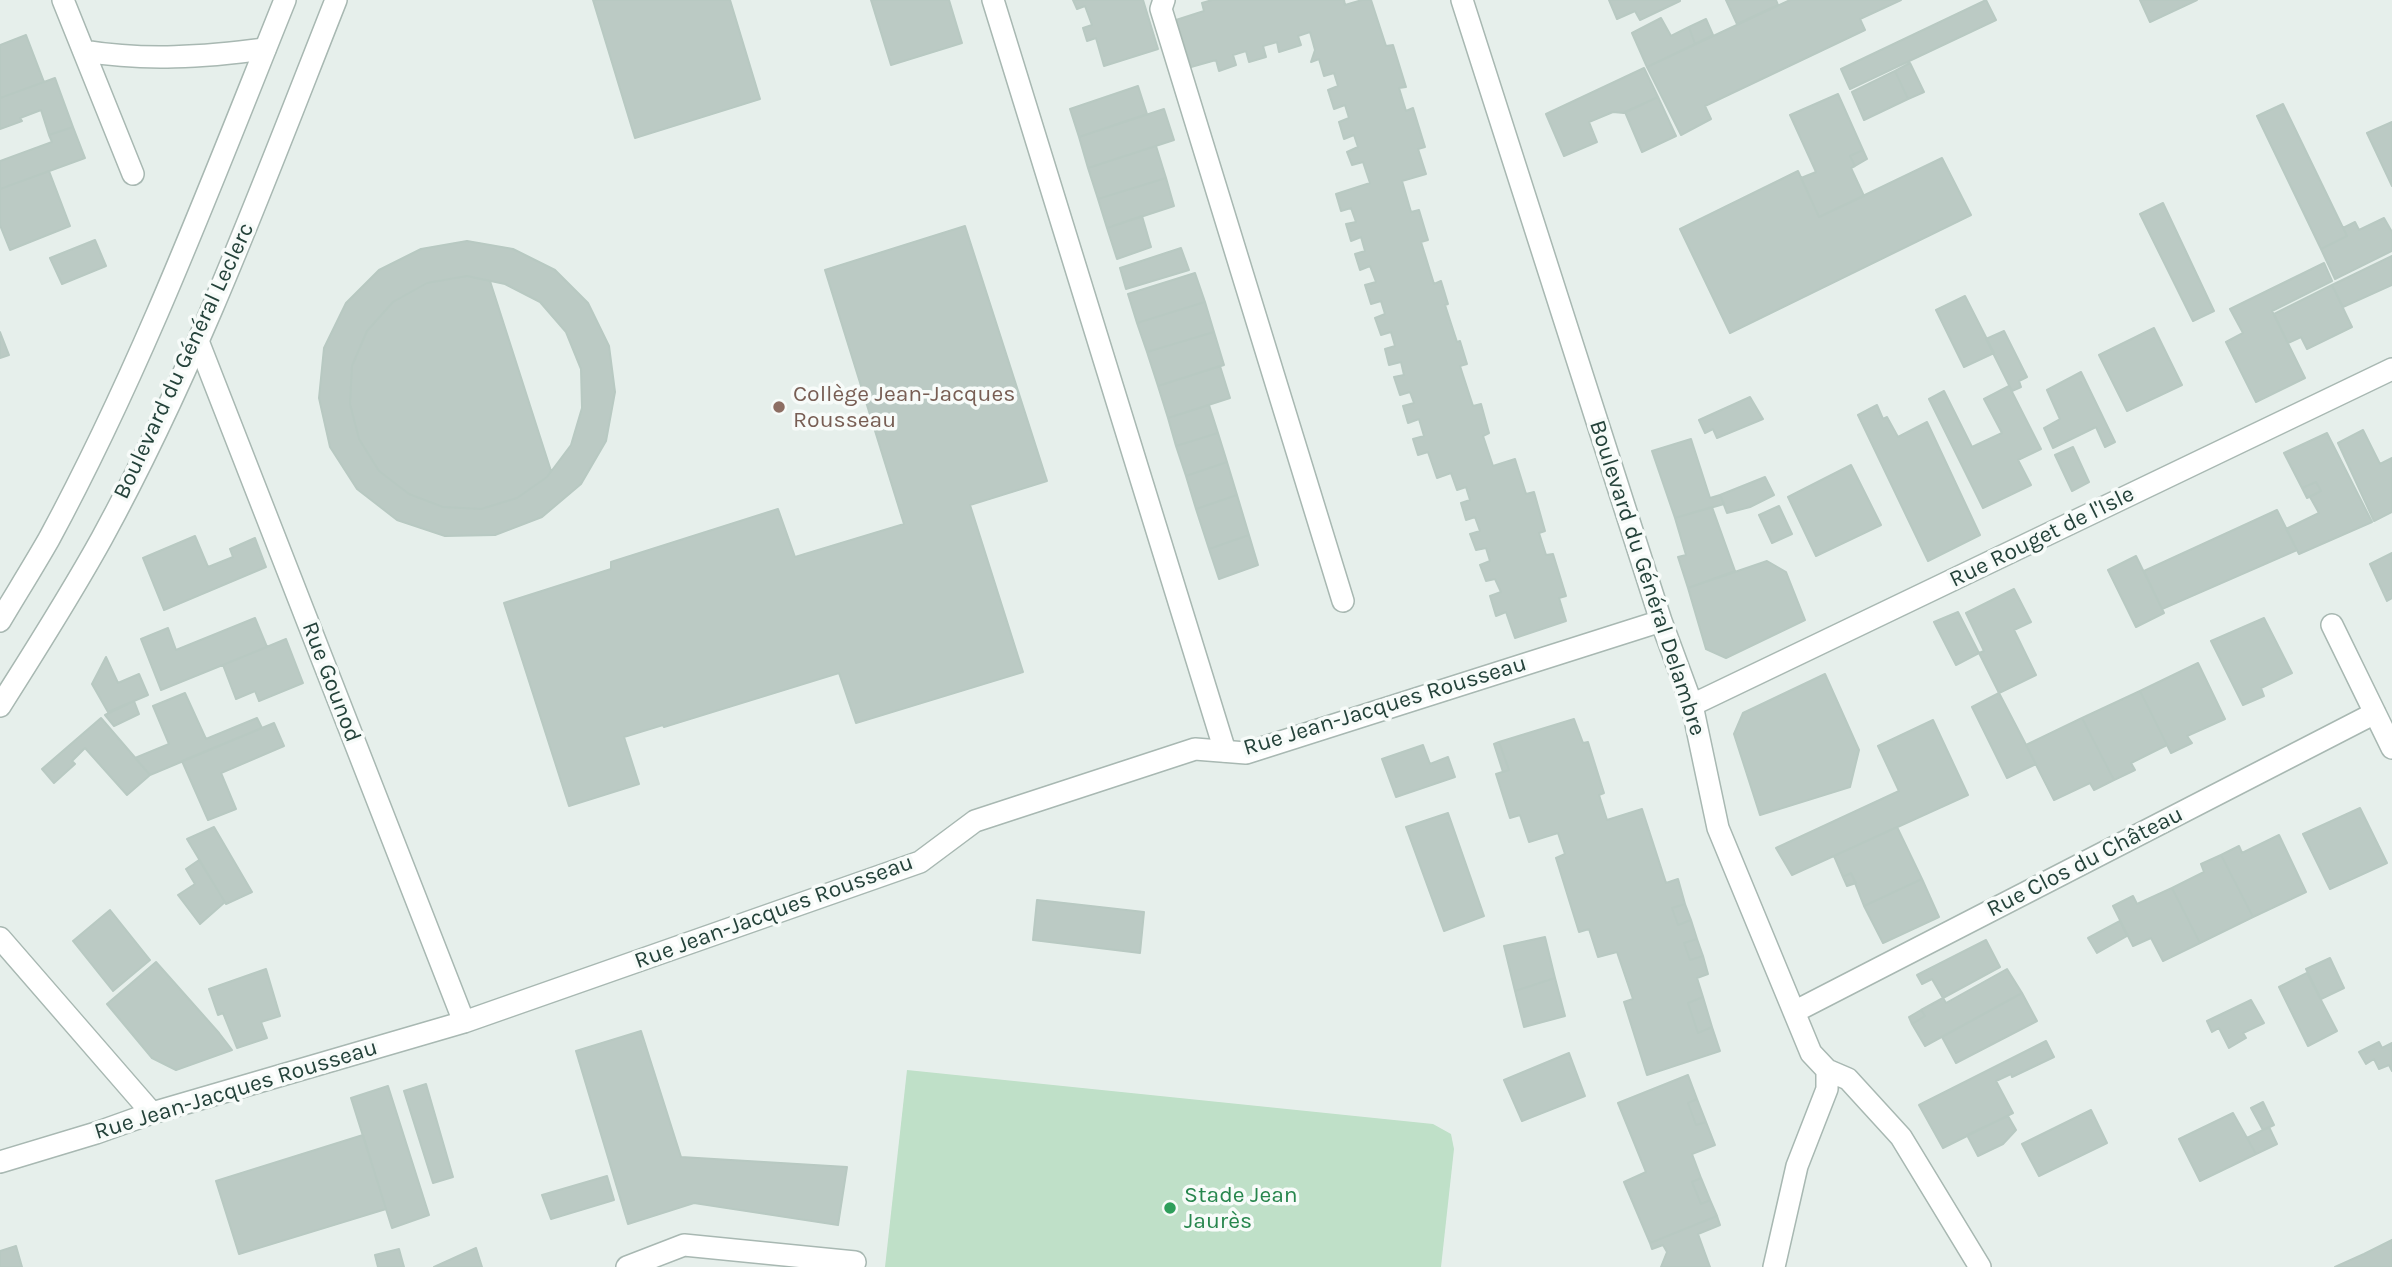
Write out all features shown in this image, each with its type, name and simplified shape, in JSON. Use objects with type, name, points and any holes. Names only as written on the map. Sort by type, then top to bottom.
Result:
[{"type":"street","points":[[63,0],[132,174]]},
{"type":"street","name":"Boulevard du Général Leclerc","points":[[0,621],[48,540],[94,450],[164,294],[285,0]]},
{"type":"street","name":"Boulevard du Général Leclerc","points":[[0,706],[102,538],[198,341],[244,233],[336,0]]},
{"type":"street","points":[[993,0],[1225,751]]},
{"type":"street","points":[[1164,0],[1161,9],[1343,601]]},
{"type":"street","name":"Boulevard du Général Delambre","points":[[1462,0],[1661,621],[1692,705],[1718,828],[1811,1053],[1827,1070]]},
{"type":"street","points":[[84,51],[124,58],[167,59],[265,49]]},
{"type":"street","name":"Rue Gounod","points":[[198,341],[464,1022]]},
{"type":"street","name":"Rue Rouget de l'Isle","points":[[1692,705],[2392,369]]},
{"type":"street","name":"Rue Jean-Jacques Rousseau","points":[[0,1162],[152,1113],[464,1022],[920,862],[975,821],[1195,749],[1246,753],[1661,621]]},
{"type":"street","points":[[2332,625],[2392,748]]},
{"type":"street","name":"Rue Clos du Château","points":[[1794,1012],[2375,713]]},
{"type":"street","points":[[0,938],[152,1113]]},
{"type":"street","points":[[1774,1267],[1797,1166],[1827,1089],[1827,1070],[1848,1079],[1901,1137],[1980,1267]]},
{"type":"street","points":[[627,1267],[684,1245],[855,1262]]},
{"type":"green space","name":"Stade Jean Jaurès","points":[[907,1070],[1433,1124],[1451,1134],[1454,1149],[1441,1267],[885,1267]]},
{"type":"building","points":[[593,0],[730,0],[760,99],[635,138]]},
{"type":"building","points":[[871,0],[949,0],[962,43],[891,65]]},
{"type":"building","points":[[1073,0],[1143,0],[1158,49],[1104,66],[1096,38],[1087,41],[1083,28],[1092,25],[1085,6],[1077,9]]},
{"type":"building","points":[[1212,0],[1344,0],[1345,5],[1371,0],[1386,46],[1393,45],[1406,87],[1399,88],[1406,111],[1413,108],[1425,147],[1418,149],[1426,174],[1402,181],[1411,212],[1419,210],[1428,240],[1421,242],[1434,284],[1441,281],[1448,304],[1445,305],[1467,364],[1460,366],[1473,406],[1481,404],[1489,433],[1483,436],[1493,466],[1515,459],[1526,494],[1534,492],[1545,531],[1539,533],[1546,555],[1553,554],[1566,596],[1559,598],[1566,621],[1515,638],[1506,612],[1496,616],[1490,596],[1501,592],[1495,579],[1486,581],[1480,565],[1490,561],[1486,548],[1476,550],[1470,534],[1480,531],[1475,517],[1466,520],[1461,503],[1470,500],[1466,487],[1457,490],[1451,473],[1437,478],[1428,452],[1418,455],[1413,439],[1424,436],[1419,419],[1408,423],[1403,406],[1414,403],[1410,392],[1400,395],[1394,377],[1404,375],[1401,362],[1389,365],[1385,349],[1395,346],[1391,332],[1381,335],[1375,318],[1385,314],[1381,301],[1371,304],[1365,285],[1376,282],[1370,266],[1360,270],[1355,254],[1365,251],[1361,237],[1351,241],[1346,224],[1356,222],[1351,208],[1341,211],[1336,194],[1370,183],[1363,162],[1352,165],[1347,152],[1358,147],[1354,135],[1344,139],[1339,122],[1349,118],[1345,105],[1334,109],[1328,90],[1338,86],[1334,73],[1324,76],[1319,59],[1311,62],[1315,50],[1310,32],[1298,36],[1301,45],[1279,52],[1277,42],[1263,46],[1266,57],[1249,62],[1246,51],[1233,55],[1236,65],[1219,71],[1216,60],[1191,67],[1176,20],[1204,11],[1202,3]]},
{"type":"building","points":[[1609,0],[1680,1],[1640,20],[1635,11],[1617,19]]},
{"type":"building","points":[[1726,0],[1776,0],[1778,5],[1737,24]]},
{"type":"building","points":[[1790,0],[1901,0],[1860,19],[1865,30],[1705,106],[1711,119],[1681,135],[1647,67]]},
{"type":"building","points":[[1986,0],[1996,20],[1850,89],[1841,69]]},
{"type":"building","points":[[2140,0],[2197,0],[2150,22]]},
{"type":"building","points":[[1661,18],[1671,36],[1689,27],[1695,44],[1647,67],[1632,33]]},
{"type":"building","points":[[1706,19],[1713,35],[1695,44],[1689,27]]},
{"type":"building","points":[[26,35],[44,82],[0,98],[0,45]]},
{"type":"building","points":[[1910,63],[1924,92],[1908,99],[1895,71]]},
{"type":"building","points":[[1644,68],[1658,97],[1624,113],[1613,112],[1589,122],[1597,142],[1564,156],[1546,114]]},
{"type":"building","points":[[1895,71],[1908,99],[1864,120],[1852,92]]},
{"type":"building","points":[[55,78],[73,127],[49,135],[41,110],[0,129],[0,98]]},
{"type":"building","points":[[1138,86],[1147,114],[1079,137],[1070,109]]},
{"type":"building","points":[[1838,94],[1863,150],[1850,156],[1855,166],[1851,168],[1864,196],[1819,217],[1801,178],[1816,172],[1790,115]]},
{"type":"building","points":[[1658,97],[1676,136],[1642,152],[1625,112]]},
{"type":"building","points":[[2283,104],[2347,236],[2321,249],[2257,116]]},
{"type":"building","points":[[1164,109],[1174,140],[1088,168],[1079,137]]},
{"type":"building","points":[[2392,122],[2392,186],[2367,133]]},
{"type":"building","points":[[73,127],[85,158],[0,189],[0,161],[52,142],[49,135]]},
{"type":"building","points":[[1156,146],[1166,178],[1098,199],[1088,168]]},
{"type":"building","points":[[1863,150],[1867,159],[1855,166],[1850,156]]},
{"type":"building","points":[[1942,158],[1971,215],[1730,333],[1680,229],[1798,171],[1819,217]]},
{"type":"building","points":[[49,171],[70,226],[10,250],[0,225],[0,189]]},
{"type":"building","points":[[1166,178],[1174,206],[1107,228],[1098,199]]},
{"type":"building","points":[[2163,203],[2214,311],[2193,321],[2140,214]]},
{"type":"building","points":[[1142,216],[1151,247],[1117,259],[1107,228]]},
{"type":"building","points":[[2384,218],[2392,232],[2392,251],[2335,279],[2321,249],[2347,236],[2343,228],[2355,222],[2359,230]]},
{"type":"building","points":[[965,226],[1047,481],[970,505],[1023,672],[856,723],[839,673],[624,737],[639,784],[569,806],[504,603],[611,569],[611,562],[778,509],[795,557],[904,524],[825,270]]},
{"type":"building","points":[[95,240],[106,266],[62,284],[50,258]]},
{"type":"building","points":[[467,241],[513,249],[555,270],[588,303],[609,346],[615,392],[606,441],[581,484],[542,517],[495,535],[445,536],[397,520],[357,489],[330,447],[319,398],[324,348],[346,303],[379,270],[421,249]],"holes":[[[467,276],[505,284],[540,302],[566,332],[581,369],[582,408],[571,445],[547,477],[517,498],[481,509],[443,507],[409,494],[379,471],[359,439],[350,404],[352,366],[367,331],[393,302],[427,283]]]},
{"type":"building","points":[[1181,248],[1189,270],[1126,289],[1120,268]]},
{"type":"building","points":[[2392,256],[2392,285],[2343,307],[2332,285]]},
{"type":"building","points":[[2324,263],[2332,281],[2272,311],[2305,378],[2256,402],[2226,342],[2243,333],[2230,309]]},
{"type":"building","points":[[1195,273],[1205,302],[1137,323],[1128,294]]},
{"type":"building","points":[[467,276],[490,281],[551,471],[547,477],[517,498],[481,509],[443,507],[409,494],[379,471],[359,439],[350,404],[352,366],[367,331],[393,302],[427,283]]},
{"type":"building","points":[[2332,285],[2352,327],[2307,349],[2301,337],[2288,343],[2274,314]]},
{"type":"building","points":[[1965,296],[1994,353],[1964,367],[1936,310]]},
{"type":"building","points":[[1205,302],[1214,332],[1147,352],[1137,323]]},
{"type":"building","points":[[2154,328],[2182,385],[2127,411],[2099,355]]},
{"type":"building","points":[[2004,331],[2027,377],[2019,381],[2021,387],[2012,391],[1986,339]]},
{"type":"building","points":[[0,332],[9,355],[0,358]]},
{"type":"building","points":[[1214,332],[1224,365],[1158,386],[1147,352]]},
{"type":"building","points":[[1220,366],[1230,398],[1168,418],[1158,386]]},
{"type":"building","points":[[2081,372],[2115,442],[2105,447],[2096,427],[2053,448],[2044,428],[2060,419],[2047,390]]},
{"type":"building","points":[[2009,386],[2041,449],[2018,460],[2031,485],[1983,508],[1929,399],[1944,391],[1972,447],[2002,433],[1984,399]]},
{"type":"building","points":[[1750,397],[1763,419],[1717,438],[1713,429],[1705,433],[1699,420]]},
{"type":"building","points":[[1209,405],[1218,433],[1176,446],[1168,418]]},
{"type":"building","points":[[1877,405],[1883,419],[1887,417],[1898,437],[1927,422],[1980,535],[1928,561],[1858,415]]},
{"type":"building","points":[[2363,430],[2380,464],[2392,458],[2392,512],[2374,521],[2338,443]]},
{"type":"building","points":[[1218,433],[1227,462],[1186,476],[1176,446]]},
{"type":"building","points":[[2327,433],[2372,522],[2299,554],[2286,529],[2319,513],[2310,497],[2321,491],[2316,482],[2302,488],[2284,453]]},
{"type":"building","points":[[1691,439],[1710,498],[1720,495],[1724,504],[1675,518],[1652,451]]},
{"type":"building","points":[[2073,447],[2089,482],[2072,491],[2055,455]]},
{"type":"building","points":[[1227,462],[1237,495],[1196,509],[1186,476]]},
{"type":"building","points":[[1851,465],[1881,525],[1816,556],[1788,497]]},
{"type":"building","points":[[1765,477],[1774,495],[1750,507],[1727,513],[1720,495]]},
{"type":"building","points":[[2316,482],[2321,491],[2307,498],[2302,488]]},
{"type":"building","points":[[1237,495],[1249,535],[1209,549],[1196,509]]},
{"type":"building","points":[[1779,506],[1792,534],[1772,543],[1759,515]]},
{"type":"building","points":[[1712,507],[1735,571],[1688,588],[1678,557],[1686,555],[1675,518]]},
{"type":"building","points":[[2277,510],[2297,550],[2162,609],[2144,571]]},
{"type":"building","points":[[1249,535],[1258,565],[1219,579],[1209,549]]},
{"type":"building","points":[[195,536],[208,567],[233,557],[230,549],[255,538],[266,567],[164,610],[143,558]]},
{"type":"building","points":[[2392,553],[2392,598],[2387,601],[2370,564]]},
{"type":"building","points":[[2136,556],[2164,613],[2136,627],[2108,570]]},
{"type":"building","points":[[1767,561],[1786,572],[1805,620],[1726,658],[1706,649],[1688,588]]},
{"type":"building","points":[[2014,589],[2031,622],[2014,630],[2036,675],[1999,693],[1979,653],[1984,651],[1966,613]]},
{"type":"building","points":[[1958,612],[1979,653],[1956,665],[1934,622]]},
{"type":"building","points":[[255,618],[267,647],[161,690],[141,639],[168,628],[176,650]]},
{"type":"building","points":[[2264,618],[2292,673],[2261,688],[2264,696],[2243,705],[2211,641]]},
{"type":"building","points":[[286,639],[303,683],[259,701],[255,691],[236,699],[223,665]]},
{"type":"building","points":[[106,657],[118,683],[139,674],[148,695],[108,712],[92,684]]},
{"type":"building","points":[[2198,663],[2225,719],[2187,736],[2192,743],[2171,753],[2140,691]]},
{"type":"building","points":[[1825,674],[1859,750],[1850,787],[1760,815],[1734,734],[1743,713]]},
{"type":"building","points":[[2140,691],[2167,745],[2131,763],[2135,770],[2114,780],[2082,718]]},
{"type":"building","points":[[185,693],[206,739],[257,718],[262,728],[150,775],[135,758],[169,744],[153,706]]},
{"type":"building","points":[[1999,693],[2036,764],[2007,778],[1972,707]]},
{"type":"building","points":[[134,701],[139,714],[114,726],[105,715]]},
{"type":"building","points":[[101,718],[150,775],[127,795],[85,748],[72,761],[75,764],[54,783],[42,769]]},
{"type":"building","points":[[2082,718],[2114,780],[2094,790],[2090,783],[2054,800],[2026,745]]},
{"type":"building","points":[[1574,719],[1583,743],[1588,742],[1604,793],[1599,795],[1607,820],[1642,809],[1666,883],[1678,879],[1685,904],[1672,908],[1678,925],[1691,920],[1697,939],[1684,943],[1690,960],[1703,956],[1708,974],[1697,978],[1703,997],[1688,1003],[1698,1033],[1712,1027],[1720,1051],[1647,1075],[1624,1002],[1633,999],[1617,952],[1598,957],[1589,929],[1579,932],[1556,858],[1565,854],[1558,833],[1529,842],[1520,815],[1510,818],[1496,774],[1509,770],[1499,742]]},
{"type":"building","points":[[1933,720],[1968,795],[1792,875],[1776,848],[1899,791],[1878,746]]},
{"type":"building","points":[[274,723],[284,746],[221,773],[236,809],[208,820],[182,761]]},
{"type":"building","points":[[1499,742],[1509,770],[1503,772],[1494,744]]},
{"type":"building","points":[[1423,745],[1430,764],[1448,757],[1455,777],[1396,797],[1382,759]]},
{"type":"building","points":[[2360,808],[2387,863],[2330,889],[2303,834]]},
{"type":"building","points":[[1448,813],[1484,916],[1444,931],[1406,827]]},
{"type":"building","points":[[214,827],[252,892],[226,904],[187,839]]},
{"type":"building","points":[[1897,827],[1922,879],[1864,906],[1851,873],[1843,877],[1834,856]]},
{"type":"building","points":[[2279,835],[2306,892],[2253,917],[2221,855],[2239,846],[2242,853]]},
{"type":"building","points":[[2221,855],[2253,917],[2200,943],[2172,888],[2204,872],[2201,864]]},
{"type":"building","points":[[199,860],[225,902],[200,924],[178,895],[195,884],[186,869]]},
{"type":"building","points":[[1851,873],[1856,883],[1847,886],[1843,877]]},
{"type":"building","points":[[1922,879],[1939,917],[1883,943],[1864,906]]},
{"type":"building","points":[[2172,888],[2200,943],[2163,961],[2151,938],[2133,946],[2113,906],[2133,896],[2137,904]]},
{"type":"building","points":[[1037,900],[1144,912],[1140,953],[1033,940]]},
{"type":"building","points":[[1685,904],[1691,920],[1678,925],[1672,908]]},
{"type":"building","points":[[110,910],[150,960],[113,991],[73,941]]},
{"type":"building","points":[[2120,921],[2127,936],[2097,953],[2088,938]]},
{"type":"building","points":[[1545,937],[1555,978],[1515,991],[1504,946]]},
{"type":"building","points":[[1697,939],[1703,956],[1690,960],[1684,943]]},
{"type":"building","points":[[1986,940],[2000,967],[1943,998],[1932,979],[1922,984],[1917,975]]},
{"type":"building","points":[[2330,958],[2344,988],[2321,999],[2306,969]]},
{"type":"building","points":[[156,962],[232,1050],[176,1070],[152,1058],[107,1004]]},
{"type":"building","points":[[266,969],[280,1016],[261,1022],[267,1038],[237,1048],[223,1013],[218,1015],[209,989]]},
{"type":"building","points":[[2007,969],[2022,993],[1925,1046],[1912,1024],[1925,1016],[1921,1010],[1943,998],[1946,1003]]},
{"type":"building","points":[[2307,973],[2337,1031],[2308,1046],[2279,987]]},
{"type":"building","points":[[1555,978],[1565,1016],[1524,1027],[1515,991]]},
{"type":"building","points":[[2022,993],[2037,1021],[1956,1063],[1942,1037]]},
{"type":"building","points":[[1703,997],[1712,1027],[1698,1033],[1688,1003]]},
{"type":"building","points":[[2251,1000],[2264,1023],[2243,1033],[2246,1038],[2229,1048],[2219,1028],[2212,1032],[2207,1021]]},
{"type":"building","points":[[1921,1010],[1925,1016],[1912,1024],[1909,1017]]},
{"type":"building","points":[[641,1031],[681,1157],[847,1167],[838,1225],[694,1203],[628,1224],[576,1051]]},
{"type":"building","points":[[2046,1041],[2054,1057],[2012,1077],[2011,1074],[1996,1081],[2013,1113],[1943,1148],[1919,1105]]},
{"type":"building","points":[[2379,1042],[2382,1048],[2392,1043],[2392,1071],[2389,1065],[2379,1069],[2374,1059],[2366,1064],[2359,1052]]},
{"type":"building","points":[[1569,1053],[1585,1096],[1522,1121],[1504,1080]]},
{"type":"building","points":[[1688,1075],[1697,1099],[1688,1103],[1696,1125],[1706,1122],[1715,1145],[1692,1154],[1701,1178],[1692,1182],[1701,1204],[1710,1200],[1717,1216],[1650,1243],[1624,1182],[1646,1172],[1618,1103]]},
{"type":"building","points":[[426,1084],[453,1177],[433,1183],[404,1091]]},
{"type":"building","points":[[388,1086],[429,1215],[392,1228],[351,1098]]},
{"type":"building","points":[[1697,1099],[1706,1122],[1696,1125],[1688,1103]]},
{"type":"building","points":[[2263,1102],[2274,1125],[2263,1130],[2251,1108]]},
{"type":"building","points":[[2091,1110],[2107,1143],[2039,1176],[2022,1144]]},
{"type":"building","points":[[2233,1113],[2256,1154],[2200,1181],[2179,1139]]},
{"type":"building","points":[[2008,1116],[2016,1130],[2003,1144],[1978,1156],[1967,1135]]},
{"type":"building","points":[[2269,1127],[2277,1144],[2256,1154],[2247,1138]]},
{"type":"building","points":[[363,1135],[386,1209],[239,1254],[216,1181]]},
{"type":"building","points":[[607,1176],[614,1200],[551,1219],[542,1195]]},
{"type":"building","points":[[1701,1178],[1710,1200],[1701,1204],[1692,1182]]},
{"type":"building","points":[[1717,1216],[1720,1225],[1698,1234],[1710,1267],[1661,1267],[1667,1252],[1663,1245],[1652,1249],[1650,1243]]},
{"type":"building","points":[[2392,1240],[2392,1267],[2335,1267],[2364,1254]]},
{"type":"building","points":[[16,1246],[22,1267],[0,1267],[0,1251]]},
{"type":"building","points":[[476,1248],[482,1267],[434,1267]]},
{"type":"building","points":[[399,1249],[404,1267],[378,1267],[375,1255]]},
{"type":"place","name":"Collège Jean-Jacques Rousseau","points":[[779,407]]},
{"type":"place","name":"Stade Jean Jaurès","points":[[1170,1208]]}]
